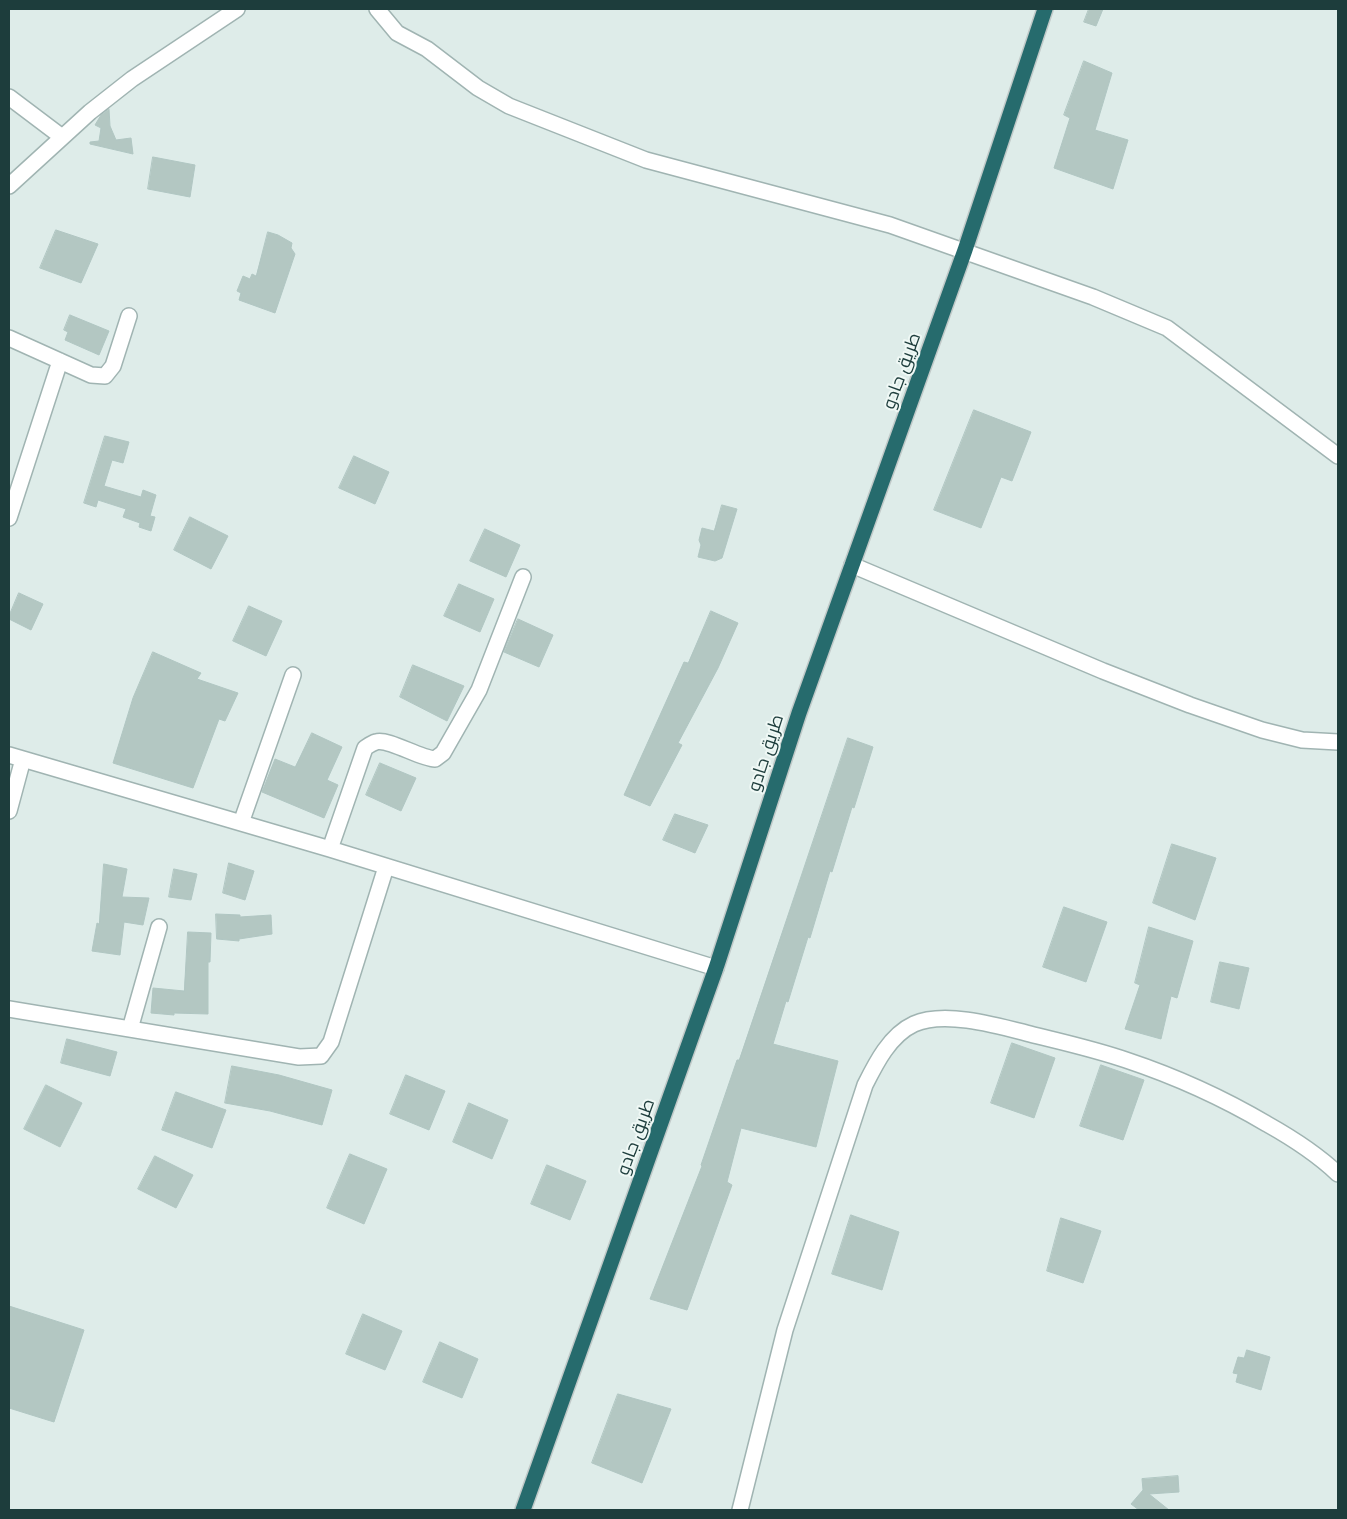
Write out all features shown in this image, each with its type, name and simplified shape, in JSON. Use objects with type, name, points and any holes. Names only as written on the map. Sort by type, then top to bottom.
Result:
[{"type":"highway","name":"طريق جادو","points":[[523,1510],[716,968],[799,713],[965,250],[1045,9]]},
{"type":"street","points":[[9,186],[90,112],[132,79],[236,9]]},
{"type":"street","points":[[376,9],[397,33],[427,50],[478,88],[509,106],[646,160],[890,224],[1093,297],[1167,328],[1338,456]]},
{"type":"street","points":[[9,98],[62,137]]},
{"type":"street","points":[[9,338],[91,375],[105,376],[113,366],[129,316]]},
{"type":"street","points":[[9,518],[60,361]]},
{"type":"street","points":[[852,565],[1103,671],[1190,705],[1262,730],[1302,740],[1338,742]]},
{"type":"street","points":[[330,849],[365,748],[377,741],[387,743],[426,759],[435,759],[443,753],[478,690],[523,577]]},
{"type":"street","points":[[241,823],[293,675]]},
{"type":"street","points":[[9,810],[16,757],[330,849],[716,968]]},
{"type":"street","points":[[9,1009],[299,1057],[320,1056],[331,1042],[386,866]]},
{"type":"street","points":[[130,1029],[159,927]]},
{"type":"street","points":[[740,1510],[785,1330],[865,1085],[890,1045],[915,1024],[930,1020],[946,1019],[989,1024],[1079,1046],[1126,1060],[1184,1082],[1238,1107],[1288,1136],[1328,1164],[1338,1174]]},
{"type":"building","points":[[1089,9],[1103,9],[1096,26],[1084,22]]},
{"type":"building","points":[[1084,61],[1112,73],[1095,130],[1128,140],[1113,189],[1054,168],[1070,118],[1064,115]]},
{"type":"building","points":[[109,109],[110,126],[116,140],[131,138],[133,154],[90,144],[90,142],[99,141],[101,128],[95,125],[101,115]]},
{"type":"building","points":[[153,157],[195,165],[190,197],[148,189]]},
{"type":"building","points":[[56,230],[98,244],[81,283],[40,268]]},
{"type":"building","points":[[268,232],[292,243],[291,248],[295,254],[275,313],[239,300],[241,293],[237,291],[243,276],[250,279],[252,274],[256,276]]},
{"type":"building","points":[[70,315],[109,331],[99,355],[65,340],[68,332],[64,330]]},
{"type":"building","points":[[974,410],[1031,432],[1012,481],[1001,477],[981,528],[934,510]]},
{"type":"building","points":[[105,436],[129,442],[123,463],[112,460],[104,486],[141,497],[143,490],[156,495],[150,516],[155,517],[151,531],[139,527],[140,523],[123,517],[126,509],[98,500],[96,507],[84,503]]},
{"type":"building","points":[[354,456],[389,472],[375,504],[339,488]]},
{"type":"building","points":[[722,505],[737,509],[722,558],[715,561],[698,557],[702,528],[714,531]]},
{"type":"building","points":[[190,517],[228,536],[211,569],[174,550]]},
{"type":"building","points":[[485,529],[520,545],[506,577],[470,561]]},
{"type":"building","points":[[459,584],[494,599],[480,632],[444,616]]},
{"type":"building","points":[[19,593],[43,604],[31,630],[9,619]]},
{"type":"building","points":[[249,606],[282,621],[266,656],[233,641]]},
{"type":"building","points":[[711,611],[738,623],[718,668],[678,743],[682,745],[650,806],[624,795],[684,662],[688,663]]},
{"type":"building","points":[[518,619],[553,635],[539,667],[504,652]]},
{"type":"building","points":[[153,652],[201,673],[197,679],[238,693],[225,721],[219,719],[193,788],[113,763],[133,698]]},
{"type":"building","points":[[413,665],[464,686],[447,721],[400,697]]},
{"type":"building","points":[[312,733],[342,747],[327,780],[338,785],[324,818],[262,792],[275,759],[295,767]]},
{"type":"building","points":[[848,738],[873,747],[773,1044],[838,1061],[816,1147],[741,1128],[727,1182],[732,1185],[687,1310],[650,1299],[702,1166]]},
{"type":"building","points":[[380,763],[416,778],[401,811],[366,795]]},
{"type":"building","points":[[675,814],[708,825],[695,853],[663,840]]},
{"type":"building","points":[[1172,844],[1216,858],[1195,920],[1153,903]]},
{"type":"building","points":[[229,863],[254,871],[245,900],[223,893]]},
{"type":"building","points":[[104,864],[127,869],[122,897],[149,898],[143,925],[124,922],[120,955],[92,951],[97,923],[99,924]]},
{"type":"building","points":[[174,869],[197,874],[191,900],[169,897]]},
{"type":"building","points":[[1064,907],[1107,922],[1086,982],[1043,967]]},
{"type":"building","points":[[216,914],[240,915],[240,917],[271,915],[272,934],[239,939],[239,941],[217,939]]},
{"type":"building","points":[[1149,927],[1193,941],[1177,998],[1171,996],[1161,1039],[1125,1029],[1140,985],[1135,983]]},
{"type":"building","points":[[188,932],[211,933],[210,962],[208,962],[208,1014],[174,1013],[174,1015],[151,1013],[153,988],[184,991]]},
{"type":"building","points":[[1220,962],[1249,968],[1239,1009],[1211,1002]]},
{"type":"building","points":[[67,1039],[117,1052],[110,1076],[61,1063]]},
{"type":"building","points":[[1012,1043],[1055,1058],[1034,1118],[991,1103]]},
{"type":"building","points":[[1101,1065],[1144,1080],[1123,1140],[1080,1126]]},
{"type":"building","points":[[232,1066],[279,1075],[332,1090],[322,1125],[270,1111],[225,1103]]},
{"type":"building","points":[[406,1075],[445,1091],[429,1130],[390,1114]]},
{"type":"building","points":[[46,1085],[82,1103],[60,1147],[24,1129]]},
{"type":"building","points":[[176,1092],[226,1110],[212,1148],[162,1130]]},
{"type":"building","points":[[469,1103],[508,1120],[492,1159],[453,1142]]},
{"type":"building","points":[[350,1154],[387,1169],[364,1224],[327,1208]]},
{"type":"building","points":[[155,1156],[193,1175],[176,1208],[138,1189]]},
{"type":"building","points":[[547,1165],[586,1181],[570,1220],[531,1204]]},
{"type":"building","points":[[851,1215],[899,1232],[882,1290],[832,1274]]},
{"type":"building","points":[[1061,1218],[1101,1231],[1083,1283],[1047,1271]]},
{"type":"building","points":[[9,1306],[84,1330],[54,1422],[9,1408]]},
{"type":"building","points":[[363,1314],[402,1331],[385,1370],[346,1354]]},
{"type":"building","points":[[440,1342],[478,1359],[462,1398],[423,1382]]},
{"type":"building","points":[[1247,1350],[1270,1357],[1261,1390],[1236,1382],[1238,1374],[1233,1373],[1238,1357],[1244,1358]]},
{"type":"building","points":[[618,1394],[671,1409],[642,1483],[592,1463]]},
{"type":"building","points":[[1178,1476],[1179,1492],[1149,1494],[1169,1510],[1139,1510],[1131,1504],[1143,1490],[1142,1479]]}]
